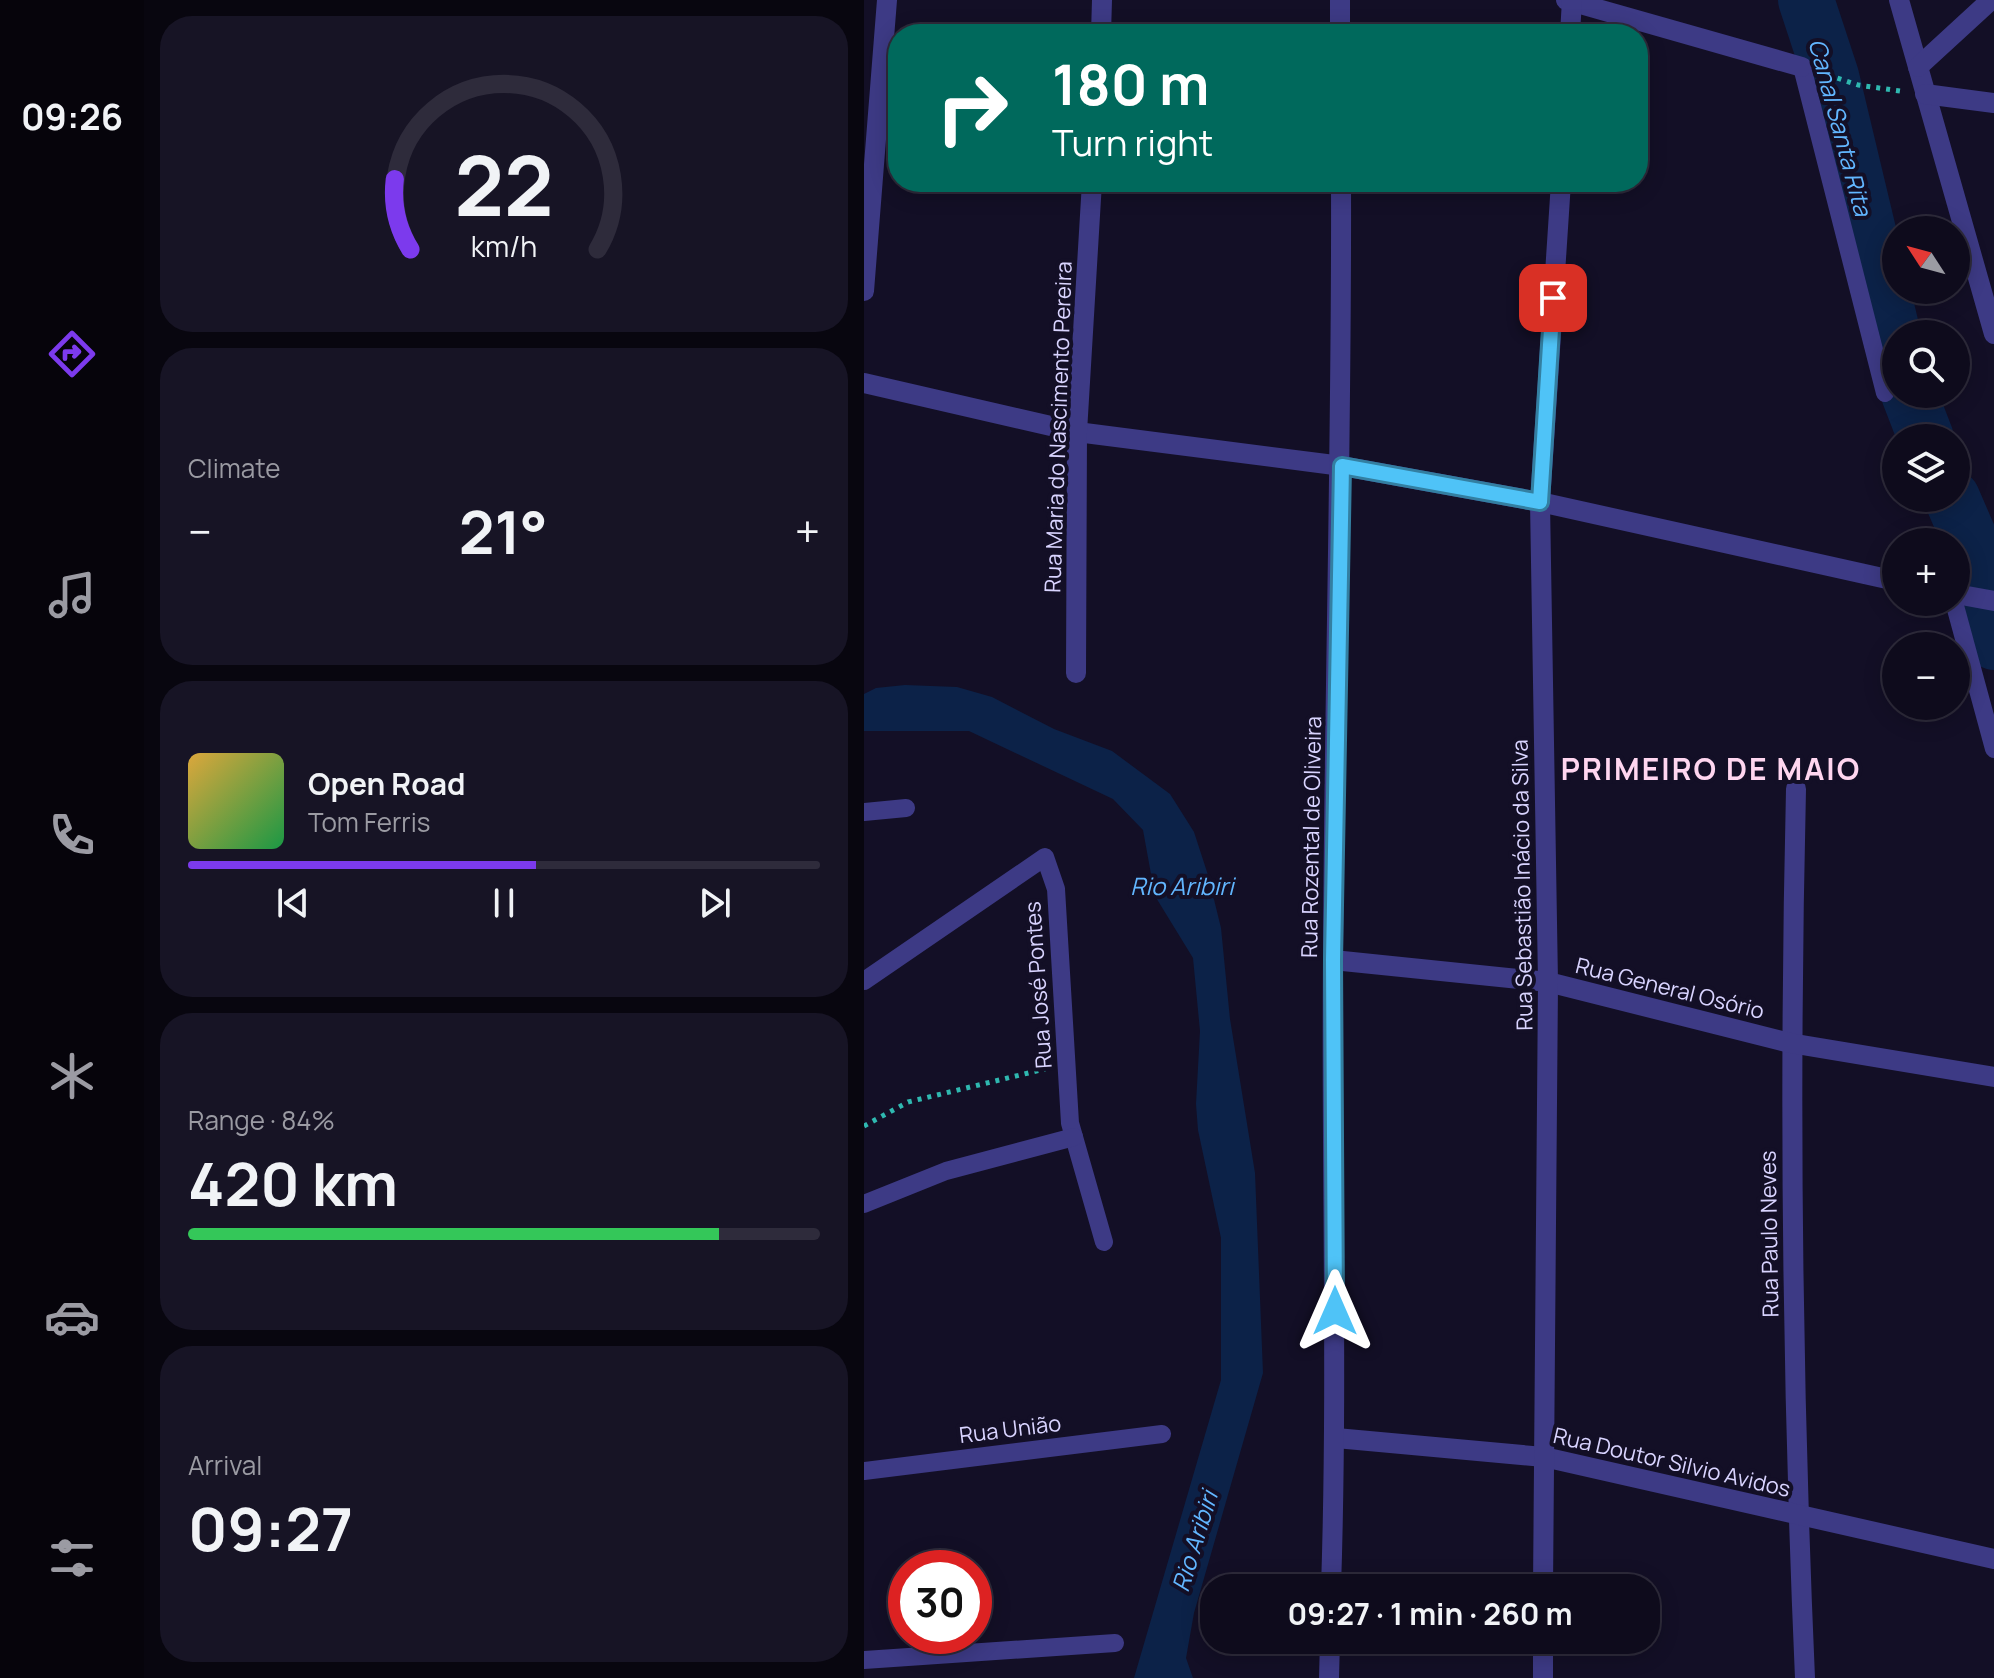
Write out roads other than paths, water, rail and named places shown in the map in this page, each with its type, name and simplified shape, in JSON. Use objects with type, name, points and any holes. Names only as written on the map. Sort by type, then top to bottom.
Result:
[{"type":"street","points":[[864,291],[887,0]]},
{"type":"street","points":[[1101,24],[1102,0]]},
{"type":"street","points":[[1340,0],[1340,24]]},
{"type":"street","points":[[1566,0],[1808,68]]},
{"type":"street","points":[[1571,24],[1572,0]]},
{"type":"street","points":[[1899,0],[1994,334]]},
{"type":"street","points":[[1918,67],[1991,0]]},
{"type":"street","points":[[1925,94],[1994,103]]},
{"type":"street","name":"Rua Maria do Nascimento Pereira","points":[[1076,673],[1077,432],[1091,192]]},
{"type":"street","name":"Rua Rozental de Oliveira","points":[[1331,1574],[1336,1438],[1333,960],[1342,466],[1341,192]]},
{"type":"street","name":"Rua Sebastião Inácio da Silva","points":[[1543,1574],[1548,982],[1540,502],[1560,192]]},
{"type":"street","points":[[864,383],[1077,432],[1342,466],[1540,502],[1882,578]]},
{"type":"street","points":[[1970,598],[1994,601]]},
{"type":"street","name":"Rua Paulo Neves","points":[[1796,789],[1790,1043],[1798,1514],[1805,1678]]},
{"type":"street","name":"Rua General Osório","points":[[1333,960],[1548,982],[1790,1043],[1994,1077]]},
{"type":"street","name":"Rua Doutor Silvio Avidos","points":[[1336,1438],[1544,1457],[1994,1559]]},
{"type":"street","points":[[1329,1678],[1330,1654]]},
{"type":"street","points":[[1543,1654],[1543,1678]]},
{"type":"lane","points":[[1808,68],[1882,380]]},
{"type":"lane","points":[[1962,616],[1994,749]]},
{"type":"lane","points":[[864,812],[906,808]]},
{"type":"lane","name":"Rua José Pontes","points":[[864,981],[1045,857],[1056,889],[1069,1063],[1070,1123],[1104,1242]]},
{"type":"lane","points":[[864,1204],[946,1171],[1074,1137]]},
{"type":"lane","name":"Rua União","points":[[864,1471],[1162,1434]]},
{"type":"lane","points":[[864,1660],[1115,1643]]},
{"type":"water","name":"Rio Aribiri","points":[[905,685],[957,687],[992,697],[1054,729],[1112,751],[1170,794],[1194,832],[1208,875],[1221,928],[1230,1019],[1255,1173],[1263,1373],[1205,1574],[1200,1574],[1200,1592],[1186,1658],[1193,1678],[1134,1678],[1221,1380],[1221,1238],[1198,1130],[1196,1104],[1200,1031],[1193,958],[1155,896],[1143,830],[1113,799],[969,731],[864,731],[864,694],[876,688]]},
{"type":"waterway","name":"Canal Santa Rita","points":[[1806,0],[1831,76],[1889,320]]},
{"type":"waterway","name":"Canal Santa Rita","points":[[1914,408],[1921,424]]},
{"type":"waterway","name":"Canal Santa Rita","points":[[1958,512],[1985,574],[1994,642]]},
{"type":"district","name":"PRIMEIRO DE MAIO","points":[[1711,768]]}]
